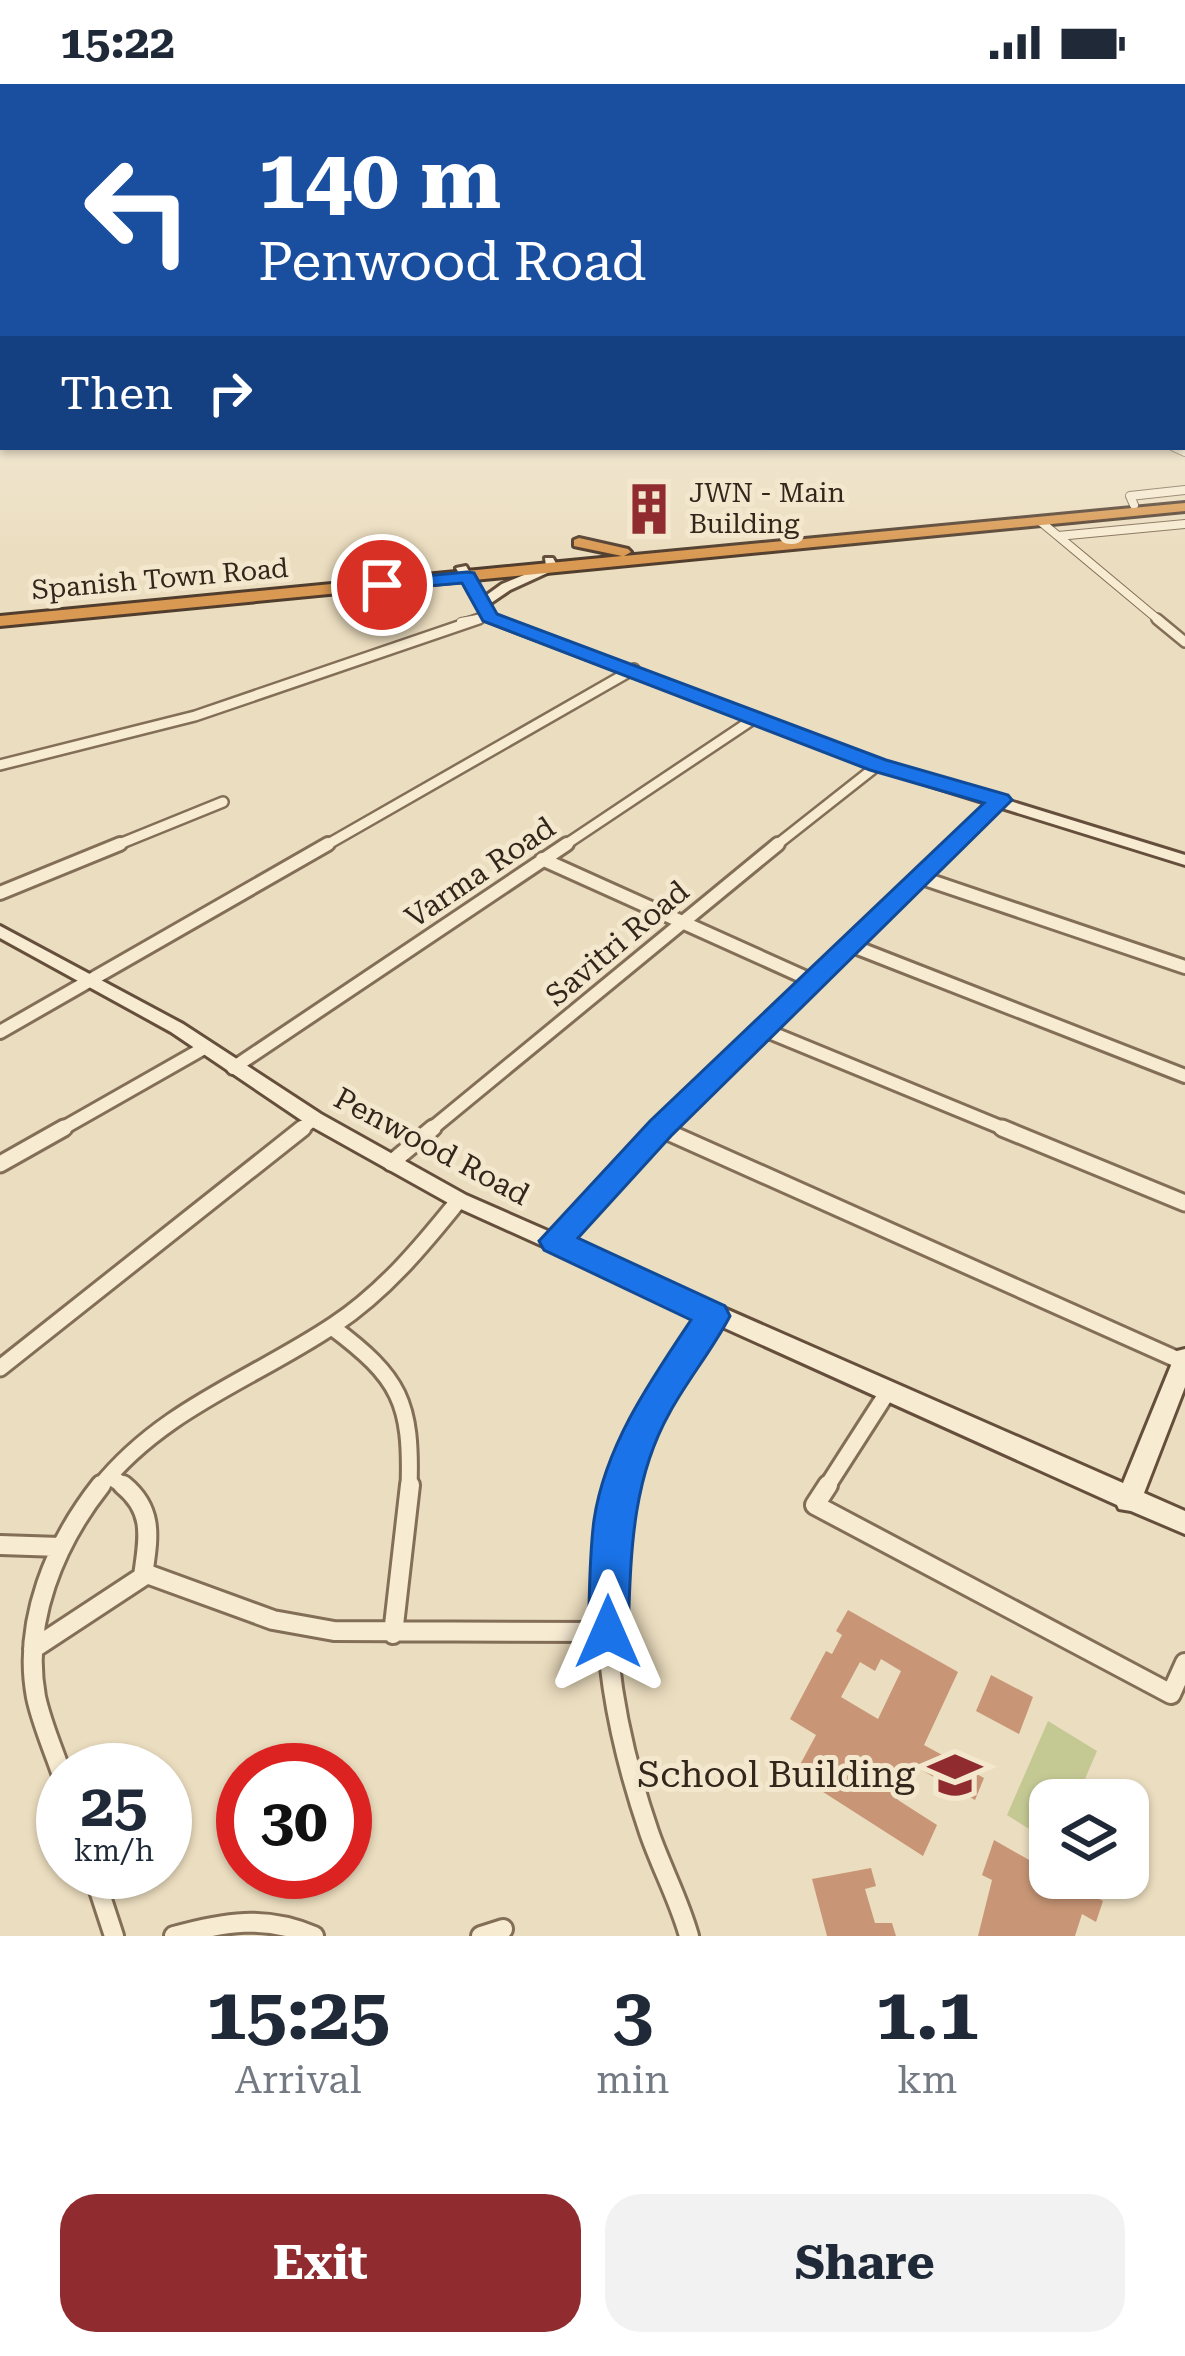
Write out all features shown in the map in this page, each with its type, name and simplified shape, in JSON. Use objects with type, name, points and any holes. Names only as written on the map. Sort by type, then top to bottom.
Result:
[{"type":"highway","name":"Spanish Town Road","points":[[0,616],[155,597],[1185,504]]},
{"type":"highway","name":"Spanish Town Road","points":[[550,564],[626,553],[1041,522],[1185,504]]},
{"type":"highway","points":[[579,543],[626,553]]},
{"type":"highway","name":"Spanish Town Road","points":[[0,616],[308,592],[465,572]]},
{"type":"highway","points":[[155,597],[308,592]]},
{"type":"street","points":[[1134,505],[1130,496],[1185,490]]},
{"type":"street","points":[[1041,522],[1185,642]]},
{"type":"street","points":[[1058,536],[1185,524]]},
{"type":"street","points":[[0,765],[174,722],[459,622],[485,611],[506,587],[550,564]]},
{"type":"street","points":[[465,572],[485,611],[878,765],[1185,860]]},
{"type":"street","points":[[0,1032],[634,669]]},
{"type":"street","name":"Varma Road","points":[[233,1067],[755,718]]},
{"type":"street","name":"Savitri Road","points":[[391,1163],[679,922],[878,765]]},
{"type":"street","points":[[555,1241],[661,1129],[1000,800]]},
{"type":"street","points":[[0,893],[223,802]]},
{"type":"street","points":[[542,859],[813,981]]},
{"type":"street","points":[[922,878],[1185,967]]},
{"type":"street","name":"Penwood Road","points":[[0,931],[95,981],[314,1119],[459,1200],[887,1394],[1185,1522]]},
{"type":"street","points":[[850,946],[1185,1076]]},
{"type":"street","points":[[762,1029],[1185,1203]]},
{"type":"street","points":[[0,1164],[204,1048]]},
{"type":"street","points":[[0,1368],[314,1119]]},
{"type":"street","points":[[661,1129],[1184,1360],[1129,1501]]},
{"type":"street","points":[[52,1743],[34,1688],[33,1649],[44,1579],[60,1547],[111,1477],[171,1418],[332,1327],[413,1257],[459,1200]]},
{"type":"street","points":[[689,1936],[646,1824],[624,1732],[608,1632],[613,1518],[631,1457],[654,1406],[713,1316]]},
{"type":"street","points":[[332,1327],[388,1374],[409,1419],[408,1490],[393,1634]]},
{"type":"street","points":[[887,1394],[815,1505],[1171,1694],[1185,1663]]},
{"type":"street","points":[[111,1477],[140,1497],[150,1518],[142,1576]]},
{"type":"street","points":[[0,1545],[60,1547]]},
{"type":"street","points":[[33,1649],[142,1576],[158,1574],[273,1620],[334,1631],[608,1632]]},
{"type":"street","points":[[101,1899],[113,1936]]},
{"type":"street","points":[[174,1936],[227,1921],[283,1921],[314,1936]]},
{"type":"street","points":[[481,1936],[503,1929]]},
{"type":"green space","points":[[1048,1721],[1097,1751],[1085,1779],[1029,1779],[1029,1829],[1007,1815]]},
{"type":"building","points":[[848,1610],[958,1672],[924,1745],[984,1778],[975,1800],[914,1766],[898,1800],[937,1825],[923,1856],[795,1774],[816,1735],[790,1719],[826,1651],[832,1654],[842,1635],[836,1631]],"holes":[[[881,1659],[901,1671],[878,1719],[841,1697],[860,1662],[875,1671]]]},
{"type":"building","name":"School Building","points":[[991,1675],[1033,1697],[1019,1734],[976,1711]]},
{"type":"building","points":[[994,1840],[1029,1860],[1029,1899],[1103,1901],[1096,1922],[1082,1914],[1075,1936],[978,1936],[992,1880],[982,1875]]},
{"type":"building","points":[[871,1868],[876,1886],[865,1889],[875,1923],[892,1923],[896,1936],[827,1936],[812,1879]]},
{"type":"place","name":"JWN - Main Building","points":[[649,509]]},
{"type":"place","name":"School Building","points":[[955,1775]]},
{"type":"route","points":[[382,585],[467,577],[489,617],[878,765],[1000,800],[661,1129],[555,1241],[713,1316],[654,1406],[631,1457],[613,1518],[608,1632]]}]
